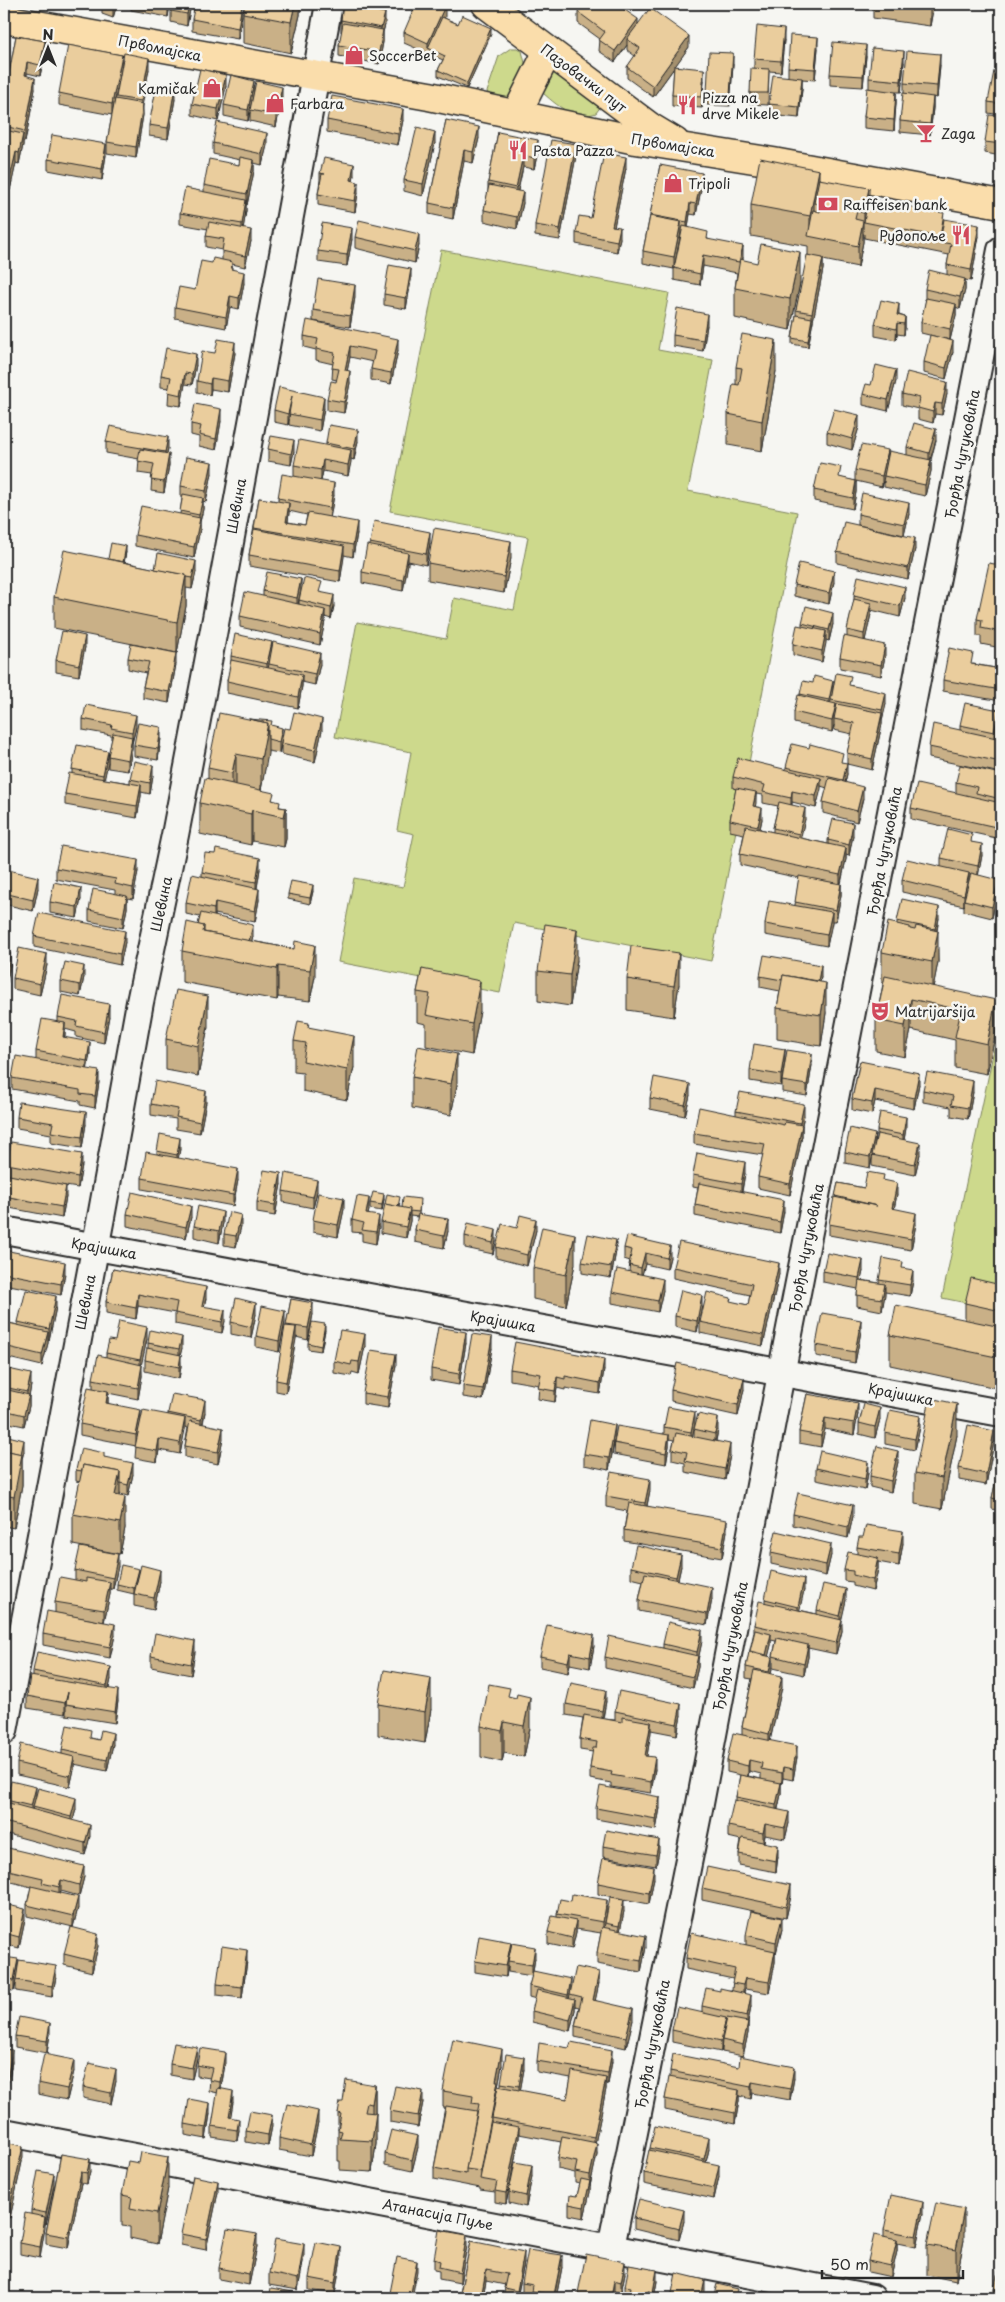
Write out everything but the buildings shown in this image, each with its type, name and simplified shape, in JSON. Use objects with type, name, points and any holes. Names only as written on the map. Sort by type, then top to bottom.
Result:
[{"type":"main road","name":"Пазовачки пут","points":[[486,4],[650,127],[685,147]]},
{"type":"main road","name":"Првомајска","points":[[4,19],[517,113],[612,135],[1001,204]]},
{"type":"main road","points":[[517,113],[548,51]]},
{"type":"street","points":[[316,76],[329,4]]},
{"type":"street","name":"Шевина","points":[[4,1732],[96,1247],[138,1012],[208,662],[316,76]]},
{"type":"street","name":"Ђорђа Чутуковића","points":[[611,2247],[701,1799],[782,1372],[1001,250]]},
{"type":"street","name":"Крајишка","points":[[4,1230],[1001,1413]]},
{"type":"street","name":"Атанасија Пуље","points":[[4,2132],[872,2298]]},
{"type":"green space","points":[[511,48],[517,48],[522,51],[526,67],[510,101],[490,96],[487,92],[499,56]]},
{"type":"green space","points":[[551,66],[601,106],[596,113],[579,115],[571,113],[556,104],[536,87]]},
{"type":"green space","points":[[441,250],[669,293],[658,350],[713,360],[688,491],[797,512],[711,961],[514,923],[500,993],[338,962],[354,878],[403,887],[414,834],[397,830],[411,752],[335,737],[357,622],[446,639],[454,598],[514,610],[528,537],[390,511]]},
{"type":"green space","points":[[997,1035],[1001,1036],[1001,1310],[942,1298]]},
{"type":"place","name":"SoccerBet","points":[[354,55]]},
{"type":"place","name":"Kamičak","points":[[212,88]]},
{"type":"place","name":"Farbara","points":[[275,103]]},
{"type":"place","name":"Pizza na drve Mikele","points":[[687,105]]},
{"type":"place","name":"Zaga","points":[[926,133]]},
{"type":"place","name":"Pasta Pazza","points":[[518,150]]},
{"type":"place","name":"Tripoli","points":[[673,183]]},
{"type":"place","name":"Raiffeisen bank","points":[[828,204]]},
{"type":"place","name":"Рудопоље","points":[[961,235]]},
{"type":"place","name":"Matrijaršija","points":[[880,1011]]}]
